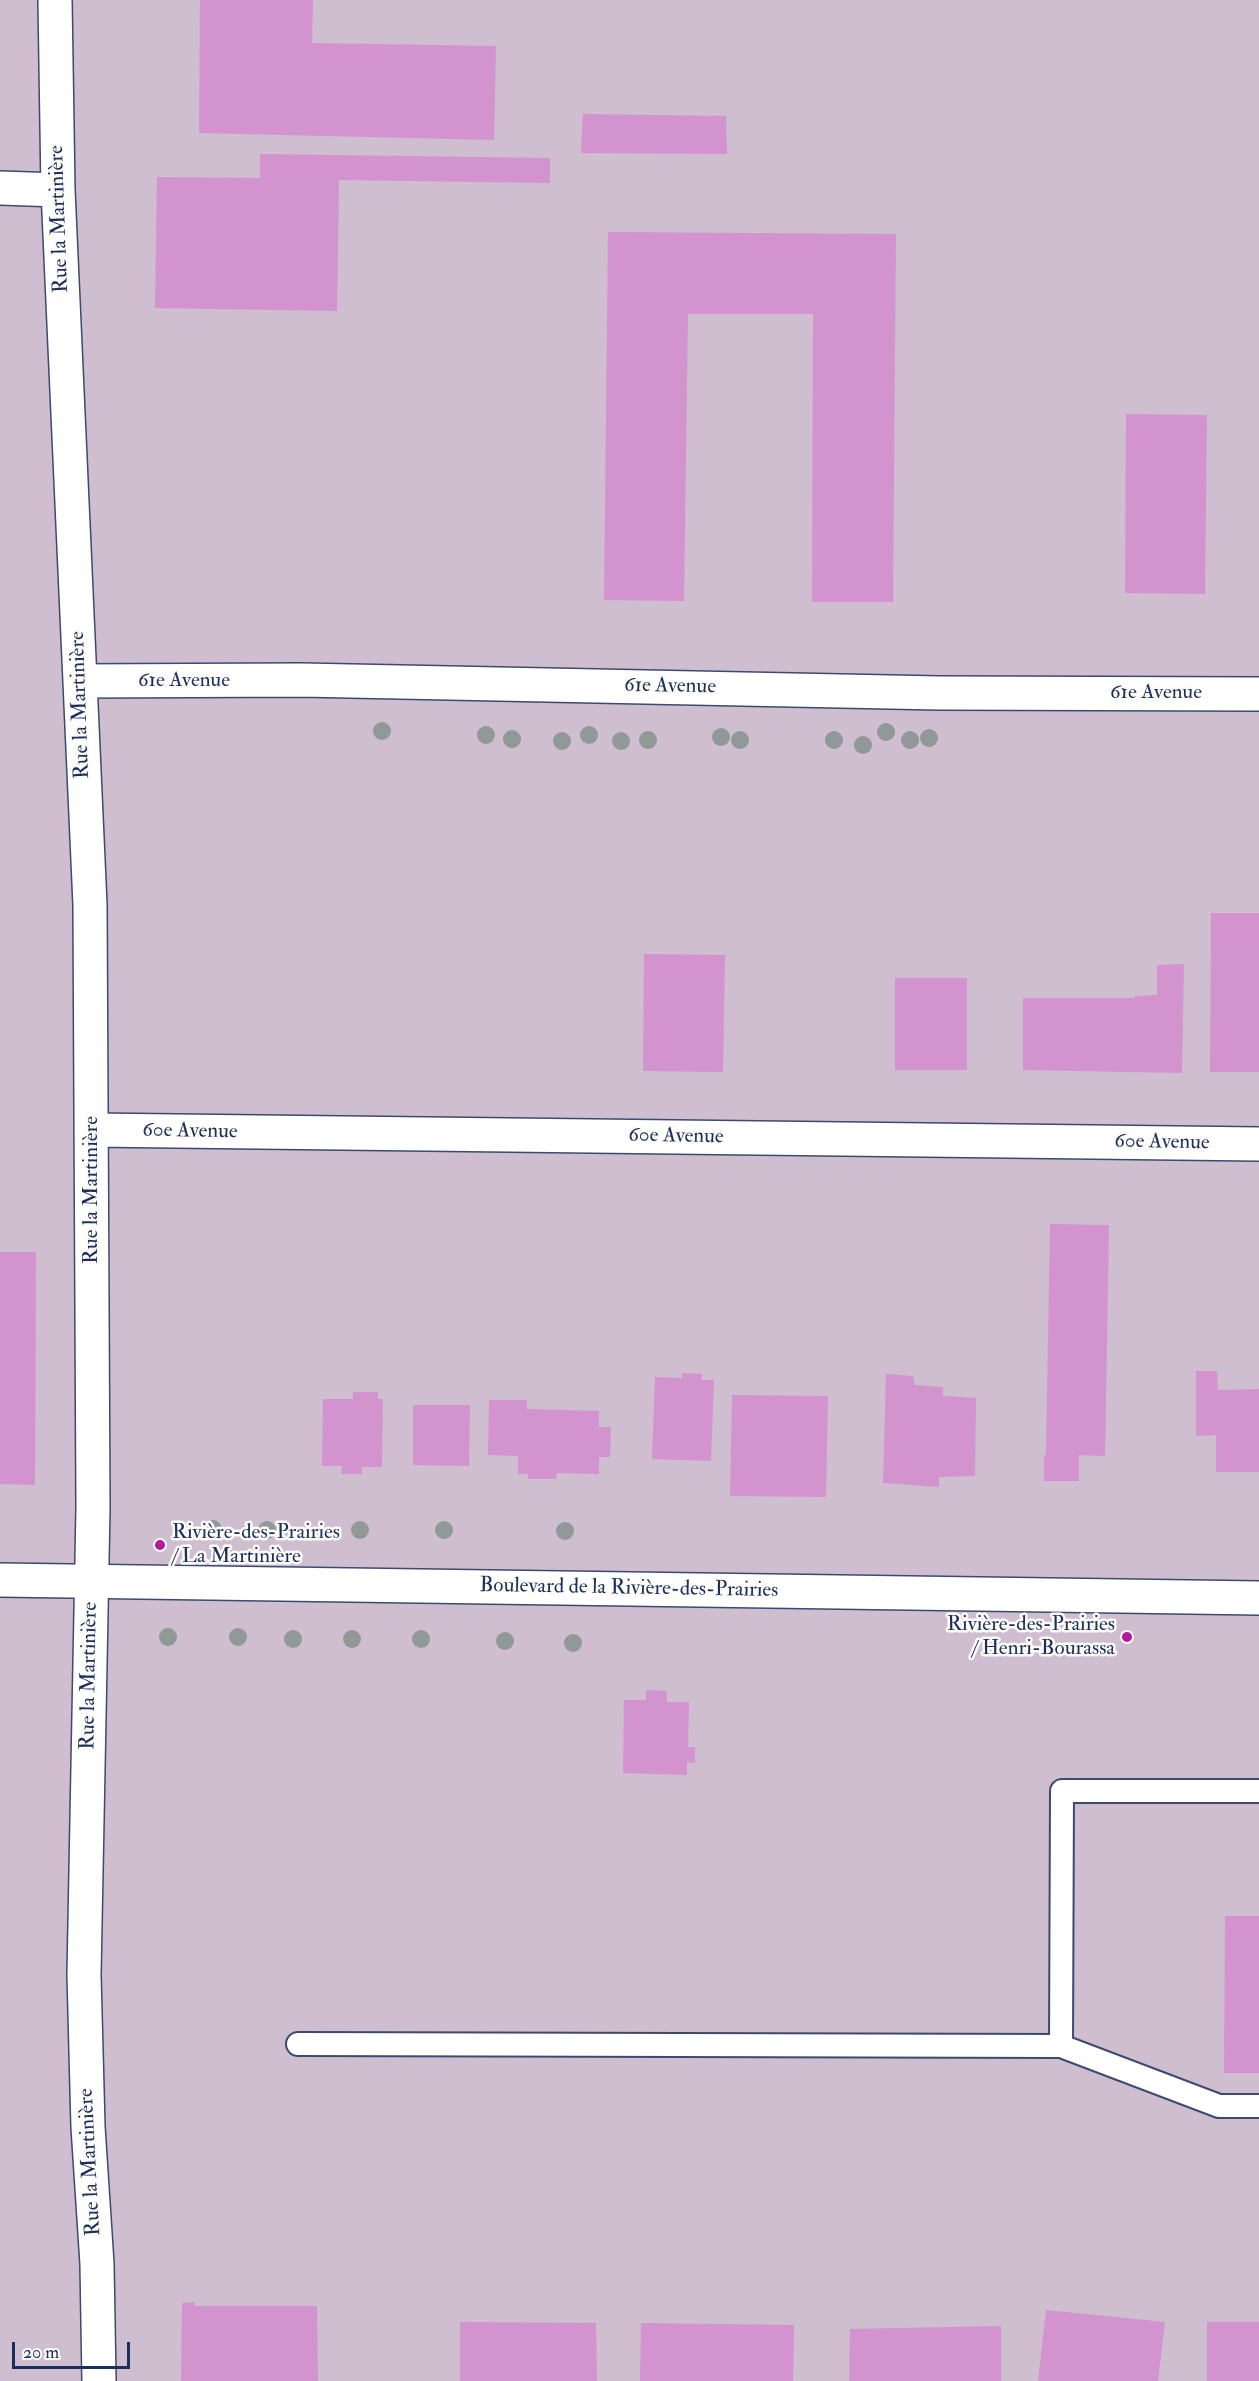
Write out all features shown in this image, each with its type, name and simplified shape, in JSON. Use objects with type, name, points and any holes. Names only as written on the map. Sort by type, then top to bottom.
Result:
[{"type":"street","name":"Rue la Martinière","points":[[55,0],[58,190],[90,905],[92,1580],[84,1975],[88,2127],[97,2264],[99,2381]]},
{"type":"street","points":[[0,188],[58,190]]},
{"type":"street","name":"61e Avenue","points":[[81,681],[302,680],[939,693],[1259,694]]},
{"type":"street","name":"60e Avenue","points":[[92,1130],[1259,1144]]},
{"type":"street","name":"Boulevard de la Rivière-des-Prairies","points":[[0,1580],[1259,1598]]},
{"type":"lane","points":[[1061,2046],[1062,1791],[1259,1791]]},
{"type":"lane","points":[[298,2044],[1061,2046],[1219,2106],[1259,2106]]},
{"type":"shaded area","points":[[0,0],[1259,0],[1259,2381],[0,2381]]},
{"type":"building","points":[[200,0],[313,0],[312,43],[496,46],[494,140],[199,133]]},
{"type":"building","points":[[583,114],[726,116],[727,154],[581,153]]},
{"type":"building","points":[[260,154],[550,158],[550,183],[339,180],[337,311],[155,308],[157,177],[260,178]]},
{"type":"building","points":[[608,232],[896,234],[893,602],[812,602],[813,314],[688,314],[684,601],[604,600]]},
{"type":"building","points":[[1126,414],[1207,415],[1205,594],[1125,593]]},
{"type":"building","points":[[1211,913],[1259,913],[1259,1072],[1210,1072]]},
{"type":"building","points":[[644,954],[725,955],[723,1072],[643,1071]]},
{"type":"building","points":[[1184,964],[1182,1073],[1023,1070],[1023,998],[1134,998],[1135,996],[1157,995],[1157,965]]},
{"type":"building","points":[[895,978],[967,978],[967,1070],[895,1070]]},
{"type":"building","points":[[1050,1224],[1109,1225],[1105,1456],[1079,1455],[1079,1481],[1044,1481]]},
{"type":"building","points":[[0,1252],[36,1252],[35,1485],[0,1484]]},
{"type":"building","points":[[1196,1371],[1217,1371],[1218,1390],[1259,1389],[1259,1472],[1216,1472],[1216,1435],[1196,1436]]},
{"type":"building","points":[[682,1373],[702,1374],[701,1380],[714,1380],[711,1461],[652,1459],[655,1377],[682,1378]]},
{"type":"building","points":[[886,1374],[913,1376],[915,1385],[943,1387],[943,1396],[976,1398],[975,1476],[939,1477],[939,1487],[883,1483]]},
{"type":"building","points":[[353,1392],[378,1392],[378,1399],[383,1399],[382,1467],[362,1467],[362,1474],[341,1474],[342,1466],[322,1466],[323,1399],[353,1399]]},
{"type":"building","points":[[732,1395],[828,1396],[826,1497],[730,1496]]},
{"type":"building","points":[[489,1400],[527,1400],[527,1409],[599,1411],[599,1427],[611,1427],[610,1457],[599,1457],[599,1474],[557,1473],[556,1479],[528,1479],[528,1474],[518,1474],[518,1456],[488,1455]]},
{"type":"building","points":[[413,1405],[470,1405],[469,1466],[413,1465]]},
{"type":"building","points":[[646,1690],[667,1691],[667,1702],[689,1702],[688,1747],[695,1747],[695,1763],[687,1762],[687,1775],[623,1773],[624,1700],[646,1700]]},
{"type":"building","points":[[1225,1916],[1259,1916],[1259,2073],[1224,2073]]},
{"type":"building","points":[[195,2302],[194,2306],[317,2306],[318,2381],[181,2381],[182,2303]]},
{"type":"building","points":[[1046,2310],[1165,2322],[1158,2381],[1038,2381]]},
{"type":"building","points":[[460,2322],[596,2323],[597,2381],[460,2381]]},
{"type":"building","points":[[1207,2322],[1259,2322],[1259,2381],[1207,2381]]},
{"type":"building","points":[[641,2323],[794,2325],[793,2381],[640,2381]]},
{"type":"building","points":[[1001,2326],[1001,2381],[849,2381],[850,2329]]},
{"type":"place","name":"Rivière-des-Prairies / La Martinière","points":[[160,1545]]},
{"type":"place","name":"Rivière-des-Prairies / Henri-Bourassa","points":[[1127,1637]]}]
